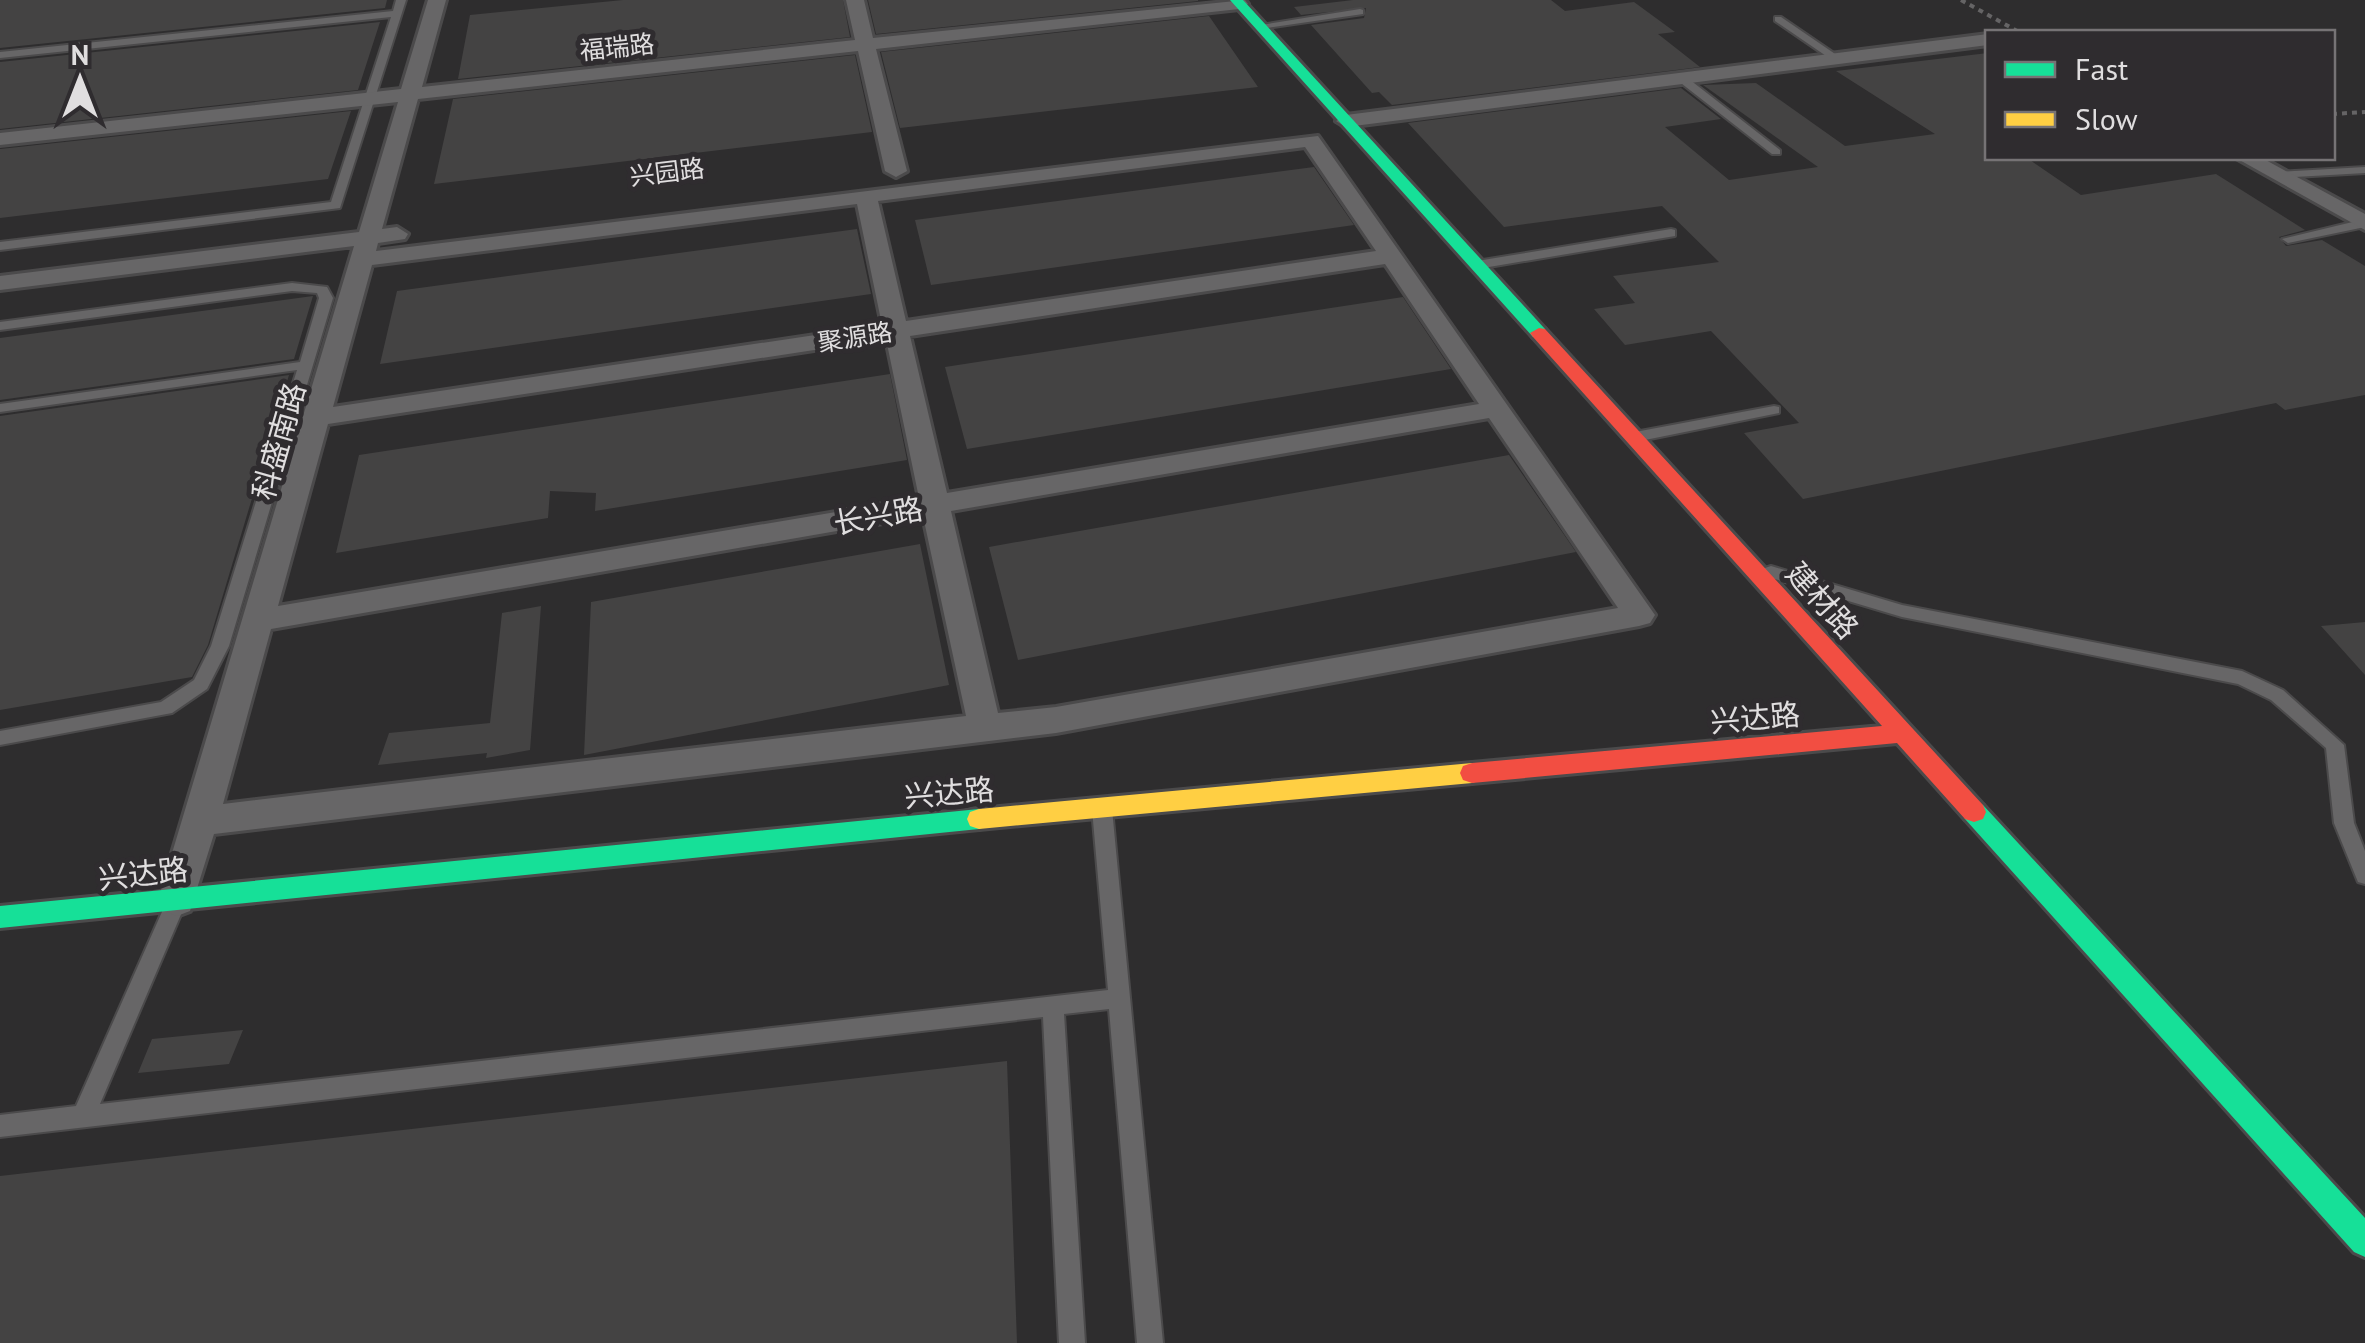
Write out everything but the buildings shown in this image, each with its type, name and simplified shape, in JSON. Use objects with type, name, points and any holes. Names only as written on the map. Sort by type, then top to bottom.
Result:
[{"type":"street","points":[[437,1],[451,0]]},
{"type":"street","points":[[855,0],[896,171]]},
{"type":"street","name":"科盛南路","points":[[177,900],[369,248],[437,1]]},
{"type":"street","name":"福瑞路","points":[[0,139],[1238,2]]},
{"type":"street","name":"建材路","points":[[1238,2],[2365,1241]]},
{"type":"street","name":"兴园路","points":[[0,283],[369,248],[896,171],[1985,39]]},
{"type":"street","points":[[200,821],[1056,720],[1639,616],[1311,140],[866,196],[369,248]]},
{"type":"street","points":[[2251,160],[2365,223]]},
{"type":"street","points":[[866,196],[985,727]]},
{"type":"street","name":"聚源路","points":[[319,417],[1391,256]]},
{"type":"street","name":"长兴路","points":[[259,620],[1496,409]]},
{"type":"street","name":"兴达路","points":[[0,917],[502,864],[1904,733]]},
{"type":"lane","points":[[0,246],[336,205],[400,0]]},
{"type":"lane","points":[[1260,26],[1360,12]]},
{"type":"lane","points":[[0,55],[396,14]]},
{"type":"lane","points":[[1778,18],[1836,58]]},
{"type":"lane","points":[[1681,78],[1776,152]]},
{"type":"lane","points":[[2278,175],[2365,170]]},
{"type":"lane","points":[[2288,239],[2365,223]]},
{"type":"lane","points":[[1477,265],[1671,233]]},
{"type":"lane","points":[[0,326],[307,287],[322,290],[326,298],[220,646],[201,684],[166,708],[0,738]]},
{"type":"lane","points":[[0,408],[306,365]]},
{"type":"lane","points":[[1634,438],[1774,410]]},
{"type":"lane","points":[[1751,566],[1902,612],[2242,678],[2277,695],[2335,745],[2344,823],[2365,876]]},
{"type":"lane","points":[[1102,808],[1150,1343]]},
{"type":"lane","points":[[82,1117],[177,900]]},
{"type":"lane","points":[[0,1126],[1119,998]]},
{"type":"lane","points":[[1053,1006],[1072,1343]]},
{"type":"path","points":[[2335,114],[2365,112]]},
{"type":"traffic: fast","points":[[1236,0],[1539,333]]},
{"type":"traffic: fast","points":[[1974,812],[2365,1241]]},
{"type":"traffic: fast","points":[[0,917],[979,819]]},
{"type":"traffic: slow","points":[[979,819],[1472,773]]},
{"type":"traffic: jam","points":[[1539,333],[1974,812]]},
{"type":"traffic: jam","points":[[1472,773],[1904,733]]}]
